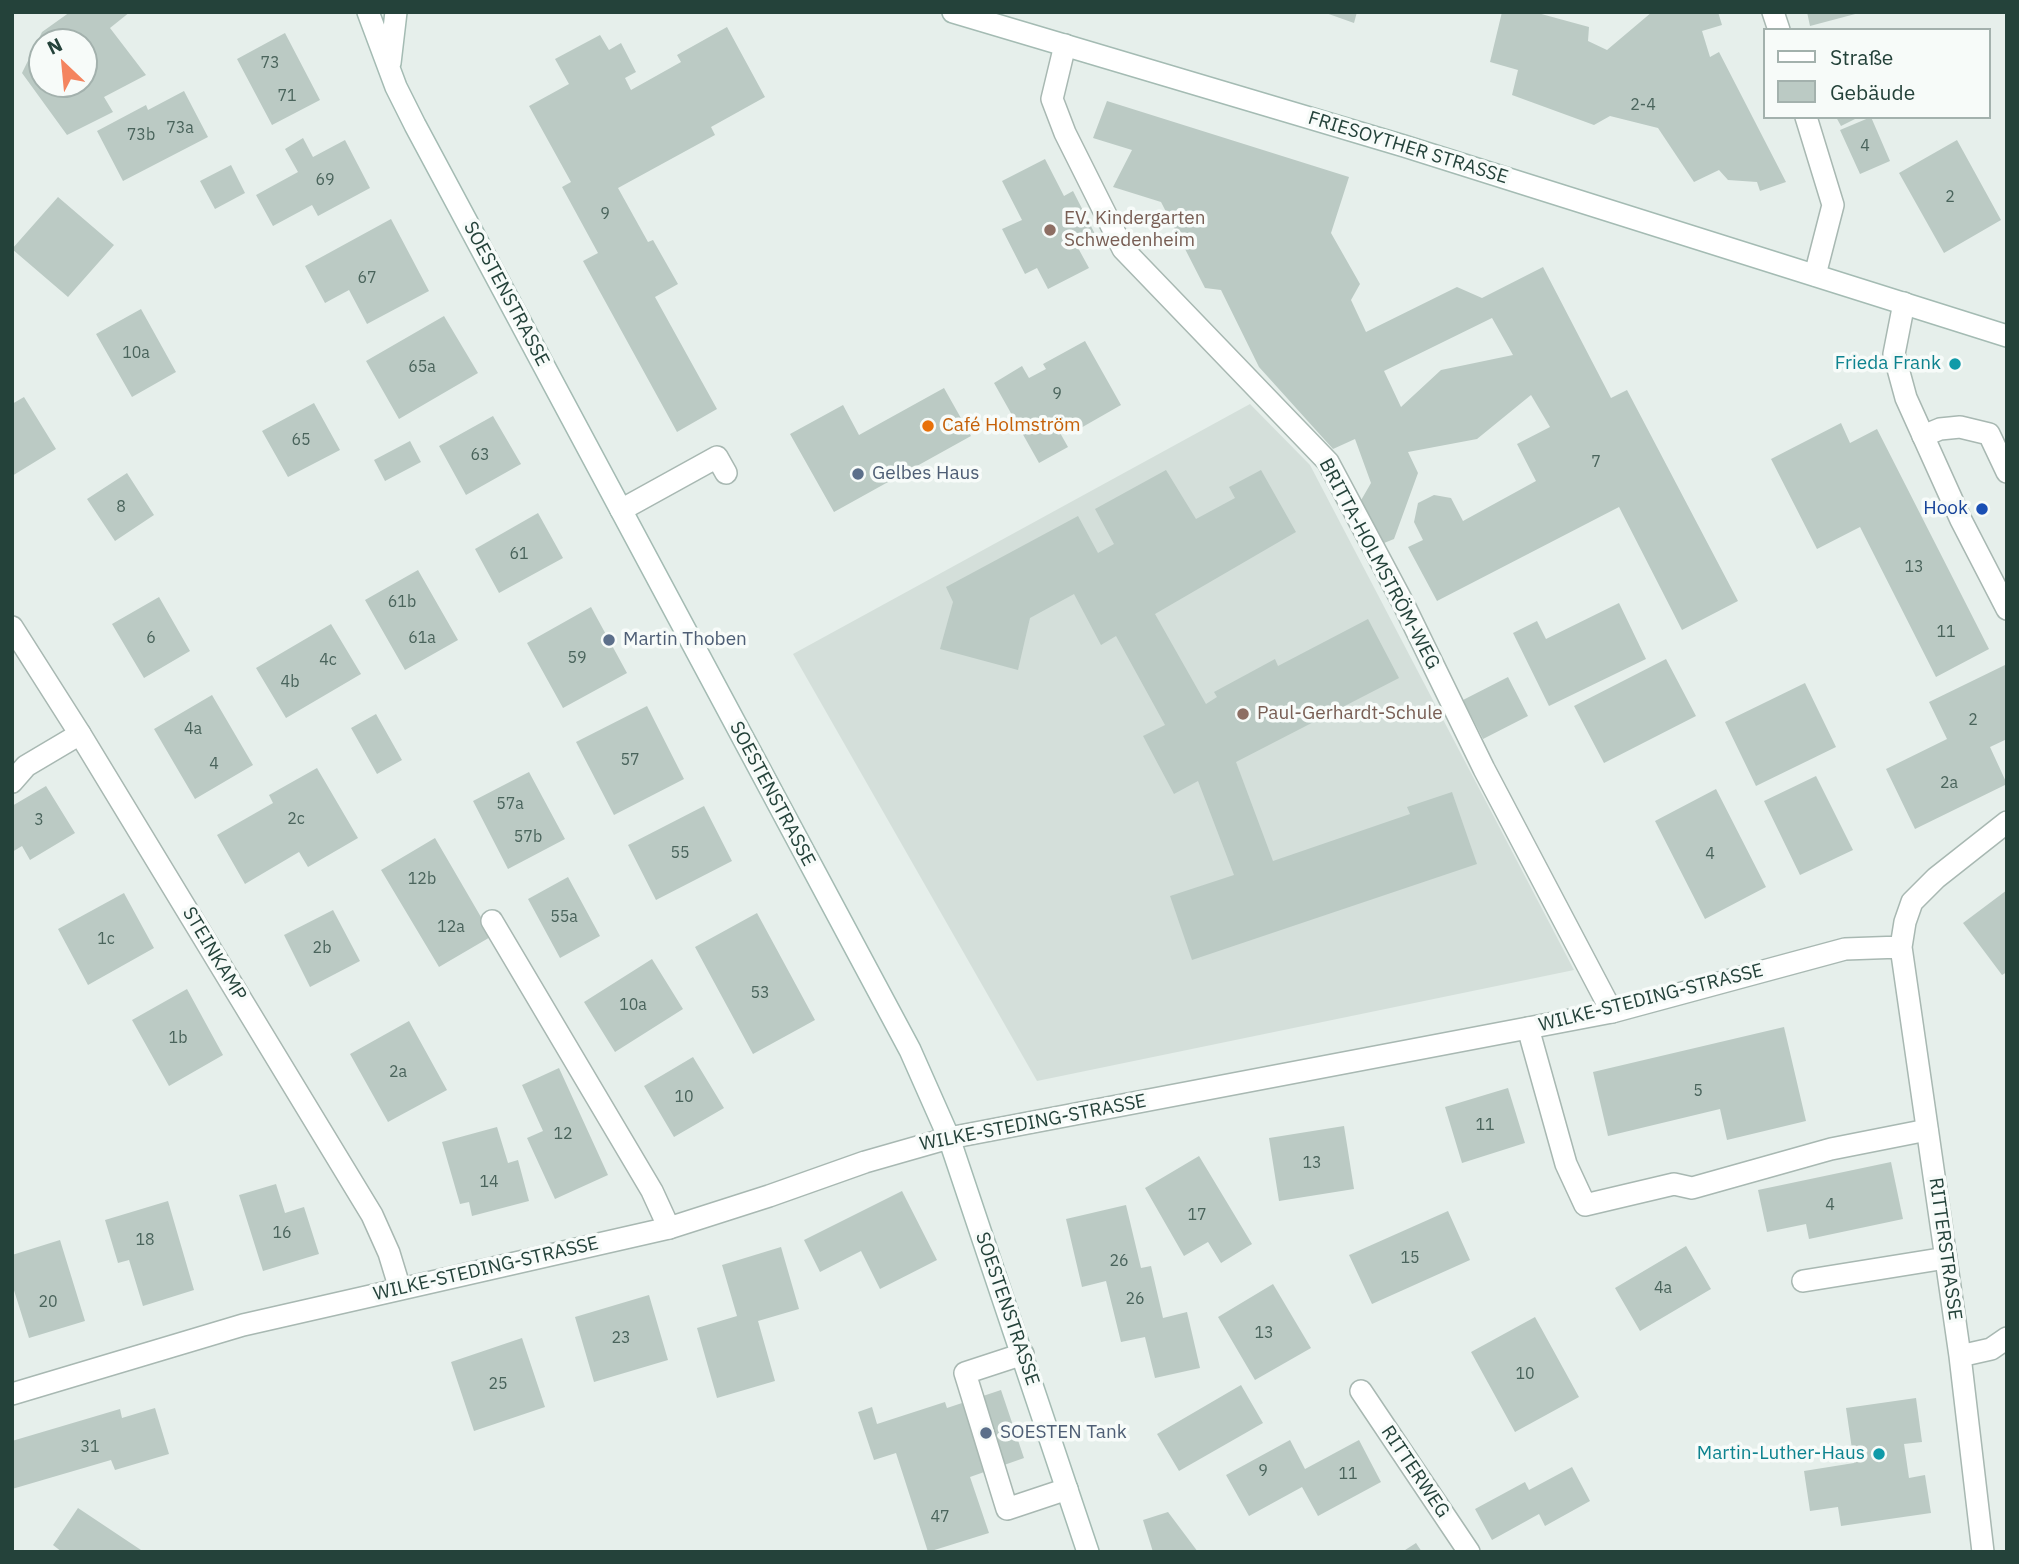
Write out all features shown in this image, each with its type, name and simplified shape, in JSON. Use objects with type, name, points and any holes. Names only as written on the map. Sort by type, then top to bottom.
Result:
[{"type":"street","name":"SOESTENSTRASSE","points":[[368,12],[396,88],[910,1049],[949,1138],[1088,1552]]},
{"type":"street","name":"SOESTENSTRASSE","points":[[390,66],[396,12]]},
{"type":"street","name":"FRIESOYTHER STRASSE","points":[[953,12],[1404,146],[2007,336]]},
{"type":"street","name":"BRITTA-HOLMSTRÖM-WEG","points":[[1065,45],[1052,99],[1065,133],[1123,249],[1328,462],[1403,603],[1484,769],[1612,1012]]},
{"type":"street","points":[[1807,119],[1832,205],[1815,275]]},
{"type":"street","points":[[1904,303],[1894,354],[1906,398],[1961,520],[2007,609]]},
{"type":"street","points":[[1923,436],[1940,429],[1959,427],[1989,434],[2007,472]]},
{"type":"street","points":[[621,510],[717,457],[726,473]]},
{"type":"street","name":"STEINKAMP","points":[[12,627],[80,734],[372,1215],[389,1253],[400,1289]]},
{"type":"street","points":[[12,782],[26,766],[80,734]]},
{"type":"street","points":[[1901,947],[1912,902],[1936,878],[2007,822]]},
{"type":"street","points":[[492,921],[652,1191],[669,1228]]},
{"type":"street","name":"WILKE-STEDING-STRASSE","points":[[12,1394],[243,1325],[669,1228],[865,1162],[949,1138],[1612,1012],[1846,949],[1901,947]]},
{"type":"street","name":"RITTERSTRASSE","points":[[1901,947],[1960,1356],[1983,1552]]},
{"type":"street","points":[[1528,1028],[1566,1164],[1585,1205],[1674,1184],[1692,1188],[1831,1149],[1927,1130]]},
{"type":"street","points":[[1803,1281],[1946,1258]]},
{"type":"street","points":[[1960,1356],[1992,1349],[2007,1338]]},
{"type":"street","points":[[1023,1354],[965,1373],[1007,1509],[1067,1489]]},
{"type":"street","name":"RITTERWEG","points":[[1361,1391],[1469,1552]]},
{"type":"shaded area","points":[[1250,404],[1310,465],[1574,970],[1037,1081],[793,654]]},
{"type":"building","points":[[70,12],[130,12],[110,28],[146,75],[104,97],[113,112],[67,135],[40,98],[98,98],[98,28],[48,28]]},
{"type":"building","points":[[1323,12],[1357,12],[1354,23]]},
{"type":"building","points":[[1502,12],[1534,12],[1589,27],[1588,41],[1607,50],[1652,12],[1718,12],[1722,25],[1702,31],[1710,57],[1719,52],[1786,182],[1760,191],[1757,182],[1728,180],[1719,170],[1694,182],[1658,128],[1610,116],[1594,125],[1512,95],[1518,70],[1490,62]]},
{"type":"building","points":[[1807,12],[1859,12],[1859,13],[1810,26]]},
{"type":"building","points":[[727,27],[765,97],[711,127],[715,135],[618,188],[648,242],[653,240],[678,284],[655,297],[717,409],[677,432],[583,261],[598,253],[562,187],[571,182],[529,106],[569,84],[555,59],[600,35],[609,50],[621,43],[636,72],[625,78],[631,90],[681,62],[677,55]]},
{"type":"building","points":[[285,33],[320,100],[272,125],[237,59]]},
{"type":"building","points":[[28,61],[28,81],[22,73]]},
{"type":"building","points":[[184,91],[208,137],[123,181],[97,131],[146,105],[148,110]]},
{"type":"building","points":[[1107,101],[1349,177],[1331,233],[1360,284],[1351,300],[1366,332],[1457,287],[1482,298],[1543,267],[1611,398],[1627,390],[1738,601],[1682,630],[1619,507],[1437,601],[1408,547],[1423,540],[1414,522],[1418,503],[1434,495],[1451,498],[1463,521],[1536,481],[1517,444],[1550,427],[1531,395],[1477,439],[1408,452],[1418,473],[1394,539],[1379,545],[1360,502],[1371,483],[1355,439],[1333,449],[1259,367],[1221,290],[1205,288],[1161,202],[1113,187],[1132,150],[1093,138]],"holes":[[[1492,318],[1513,355],[1441,370],[1401,407],[1384,371]]]},
{"type":"building","points":[[1837,119],[1855,119],[1841,126]]},
{"type":"building","points":[[1872,119],[1890,161],[1860,174],[1840,130]]},
{"type":"building","points":[[303,138],[313,157],[345,140],[370,188],[318,216],[312,205],[273,226],[256,195],[298,172],[285,149]]},
{"type":"building","points":[[1957,140],[2001,220],[1944,253],[1899,173]]},
{"type":"building","points":[[1045,159],[1064,196],[1073,191],[1096,236],[1077,246],[1089,268],[1048,289],[1037,268],[1025,274],[1002,229],[1022,220],[1002,181]]},
{"type":"building","points":[[231,165],[245,193],[215,209],[200,181]]},
{"type":"building","points":[[58,197],[114,245],[68,297],[12,249]]},
{"type":"building","points":[[391,219],[429,291],[367,324],[349,290],[325,303],[305,266]]},
{"type":"building","points":[[141,309],[176,372],[132,397],[96,334]]},
{"type":"building","points":[[444,316],[478,373],[399,419],[366,361]]},
{"type":"building","points":[[1085,341],[1121,405],[1079,429],[1075,421],[1059,431],[1068,447],[1039,463],[994,383],[1022,366],[1029,378],[1046,369],[1043,364]]},
{"type":"building","name":"Gelbes Haus","points":[[944,388],[971,436],[834,512],[790,434],[843,405],[859,435]]},
{"type":"building","points":[[24,397],[56,449],[12,476],[12,404]]},
{"type":"building","points":[[314,403],[340,450],[288,477],[262,431]]},
{"type":"building","points":[[493,416],[521,464],[466,495],[439,446]]},
{"type":"building","points":[[1841,423],[1850,443],[1877,429],[1989,649],[1936,677],[1860,527],[1817,549],[1771,459]]},
{"type":"building","points":[[410,441],[421,462],[385,481],[374,460]]},
{"type":"building","name":"Paul-Gerhardt-Schule","points":[[1166,470],[1196,519],[1235,498],[1229,487],[1261,470],[1296,532],[1155,614],[1206,704],[1217,697],[1214,692],[1275,659],[1278,666],[1368,619],[1399,678],[1236,762],[1273,861],[1410,814],[1407,807],[1452,792],[1477,864],[1192,960],[1170,896],[1234,875],[1198,781],[1174,794],[1143,736],[1165,725],[1116,636],[1101,645],[1074,594],[1030,618],[1018,670],[940,649],[953,602],[946,587],[1078,516],[1098,553],[1114,544],[1095,509]]},
{"type":"building","points":[[127,473],[154,515],[115,541],[87,499]]},
{"type":"building","points":[[538,513],[563,558],[499,593],[475,549]]},
{"type":"building","points":[[418,570],[458,640],[405,670],[365,600]]},
{"type":"building","points":[[159,597],[190,651],[144,678],[112,624]]},
{"type":"building","points":[[1619,603],[1646,659],[1549,706],[1513,633],[1537,621],[1546,639]]},
{"type":"building","points":[[591,607],[627,673],[563,708],[527,643]]},
{"type":"building","points":[[331,624],[361,674],[286,718],[256,668]]},
{"type":"building","points":[[1666,659],[1696,716],[1604,763],[1574,706]]},
{"type":"building","points":[[2005,665],[2007,739],[1990,747],[2007,784],[1915,829],[1886,769],[1947,739],[1929,702]]},
{"type":"building","points":[[1508,677],[1528,716],[1483,739],[1463,700]]},
{"type":"building","points":[[1805,683],[1836,747],[1756,786],[1725,722]]},
{"type":"building","points":[[212,695],[253,765],[195,799],[154,729]]},
{"type":"building","points":[[647,706],[684,779],[614,815],[576,742]]},
{"type":"building","points":[[376,714],[402,760],[377,774],[351,728]]},
{"type":"building","points":[[317,768],[358,838],[308,867],[299,852],[245,884],[217,835],[273,803],[269,795]]},
{"type":"building","points":[[529,772],[565,839],[508,869],[473,801]]},
{"type":"building","points":[[1816,776],[1853,850],[1800,875],[1764,801]]},
{"type":"building","points":[[46,786],[75,833],[30,860],[22,846],[12,852],[12,806]]},
{"type":"building","points":[[1716,789],[1766,887],[1705,919],[1655,821]]},
{"type":"building","points":[[704,806],[732,861],[656,900],[628,845]]},
{"type":"building","points":[[435,838],[492,936],[439,967],[381,870]]},
{"type":"building","points":[[568,877],[600,936],[560,958],[528,899]]},
{"type":"building","points":[[2007,890],[2007,972],[2002,975],[1963,923]]},
{"type":"building","points":[[124,893],[154,948],[88,985],[58,929]]},
{"type":"building","points":[[333,910],[360,961],[310,987],[284,935]]},
{"type":"building","points":[[757,913],[815,1020],[753,1054],[695,947]]},
{"type":"building","points":[[652,959],[683,1009],[615,1052],[584,1002]]},
{"type":"building","points":[[187,989],[223,1055],[169,1086],[132,1020]]},
{"type":"building","points":[[409,1021],[447,1090],[388,1122],[350,1054]]},
{"type":"building","points":[[1784,1027],[1806,1121],[1727,1140],[1720,1109],[1608,1136],[1593,1072]]},
{"type":"building","points":[[693,1057],[724,1108],[674,1137],[644,1086]]},
{"type":"building","points":[[559,1068],[608,1175],[555,1199],[527,1138],[543,1131],[522,1085]]},
{"type":"building","points":[[1508,1088],[1525,1143],[1462,1163],[1445,1107]]},
{"type":"building","points":[[1344,1126],[1354,1189],[1279,1201],[1269,1138]]},
{"type":"building","points":[[497,1127],[508,1163],[518,1160],[529,1201],[472,1216],[469,1202],[460,1204],[442,1142]]},
{"type":"building","points":[[1199,1156],[1252,1244],[1221,1263],[1208,1242],[1184,1256],[1145,1188]]},
{"type":"building","points":[[1891,1162],[1903,1219],[1809,1239],[1806,1224],[1767,1232],[1758,1190]]},
{"type":"building","points":[[276,1184],[285,1213],[304,1207],[319,1254],[263,1271],[239,1195]]},
{"type":"building","points":[[902,1191],[937,1260],[880,1289],[861,1251],[820,1272],[804,1240]]},
{"type":"building","points":[[168,1201],[194,1290],[143,1306],[129,1260],[118,1263],[105,1220]]},
{"type":"building","points":[[1126,1205],[1141,1268],[1151,1266],[1163,1318],[1187,1312],[1200,1368],[1155,1378],[1145,1337],[1121,1342],[1106,1281],[1082,1287],[1066,1219]]},
{"type":"building","points":[[1448,1211],[1470,1260],[1372,1304],[1349,1255]]},
{"type":"building","points":[[60,1240],[85,1321],[29,1338],[12,1284],[12,1255]]},
{"type":"building","points":[[1686,1246],[1711,1289],[1640,1331],[1615,1288]]},
{"type":"building","points":[[781,1247],[799,1309],[758,1321],[775,1381],[717,1398],[697,1328],[737,1316],[722,1265]]},
{"type":"building","points":[[1273,1284],[1311,1348],[1255,1380],[1218,1317]]},
{"type":"building","points":[[649,1295],[668,1360],[594,1382],[575,1317]]},
{"type":"building","points":[[1535,1317],[1579,1397],[1515,1432],[1471,1352]]},
{"type":"building","points":[[522,1338],[545,1407],[474,1431],[451,1362]]},
{"type":"building","points":[[1241,1385],[1263,1423],[1179,1471],[1157,1434]]},
{"type":"building","points":[[1001,1390],[1024,1458],[970,1477],[989,1533],[928,1552],[896,1453],[874,1460],[858,1412],[872,1407],[877,1424],[945,1402],[947,1408]]},
{"type":"building","name":"Martin-Luther-Haus","points":[[1916,1398],[1922,1442],[1904,1444],[1909,1478],[1925,1475],[1931,1513],[1841,1526],[1838,1507],[1810,1511],[1804,1471],[1854,1463],[1846,1408]]},
{"type":"building","points":[[155,1408],[169,1454],[115,1470],[111,1460],[12,1489],[12,1441],[120,1409],[122,1418]]},
{"type":"building","points":[[1290,1440],[1305,1469],[1359,1440],[1381,1482],[1318,1516],[1302,1487],[1249,1516],[1226,1475]]},
{"type":"building","points":[[1572,1467],[1590,1501],[1545,1526],[1539,1514],[1492,1540],[1475,1509],[1525,1482],[1529,1490]]},
{"type":"building","points":[[78,1508],[144,1552],[62,1552],[53,1545]]},
{"type":"building","points":[[1168,1512],[1198,1552],[1153,1552],[1143,1520]]},
{"type":"building","points":[[1416,1543],[1422,1552],[1402,1552]]},
{"type":"place","name":"EV. Kindergarten Schwedenheim","points":[[1050,230]]},
{"type":"place","name":"Frieda Frank","points":[[1955,364]]},
{"type":"place","name":"Café Holmström","points":[[928,426]]},
{"type":"place","name":"Gelbes Haus","points":[[858,474]]},
{"type":"place","name":"Hook","points":[[1982,509]]},
{"type":"place","name":"Martin Thoben","points":[[609,640]]},
{"type":"place","name":"Paul-Gerhardt-Schule","points":[[1243,714]]},
{"type":"place","name":"SOESTEN Tank","points":[[986,1433]]},
{"type":"place","name":"Martin-Luther-Haus","points":[[1879,1454]]}]
